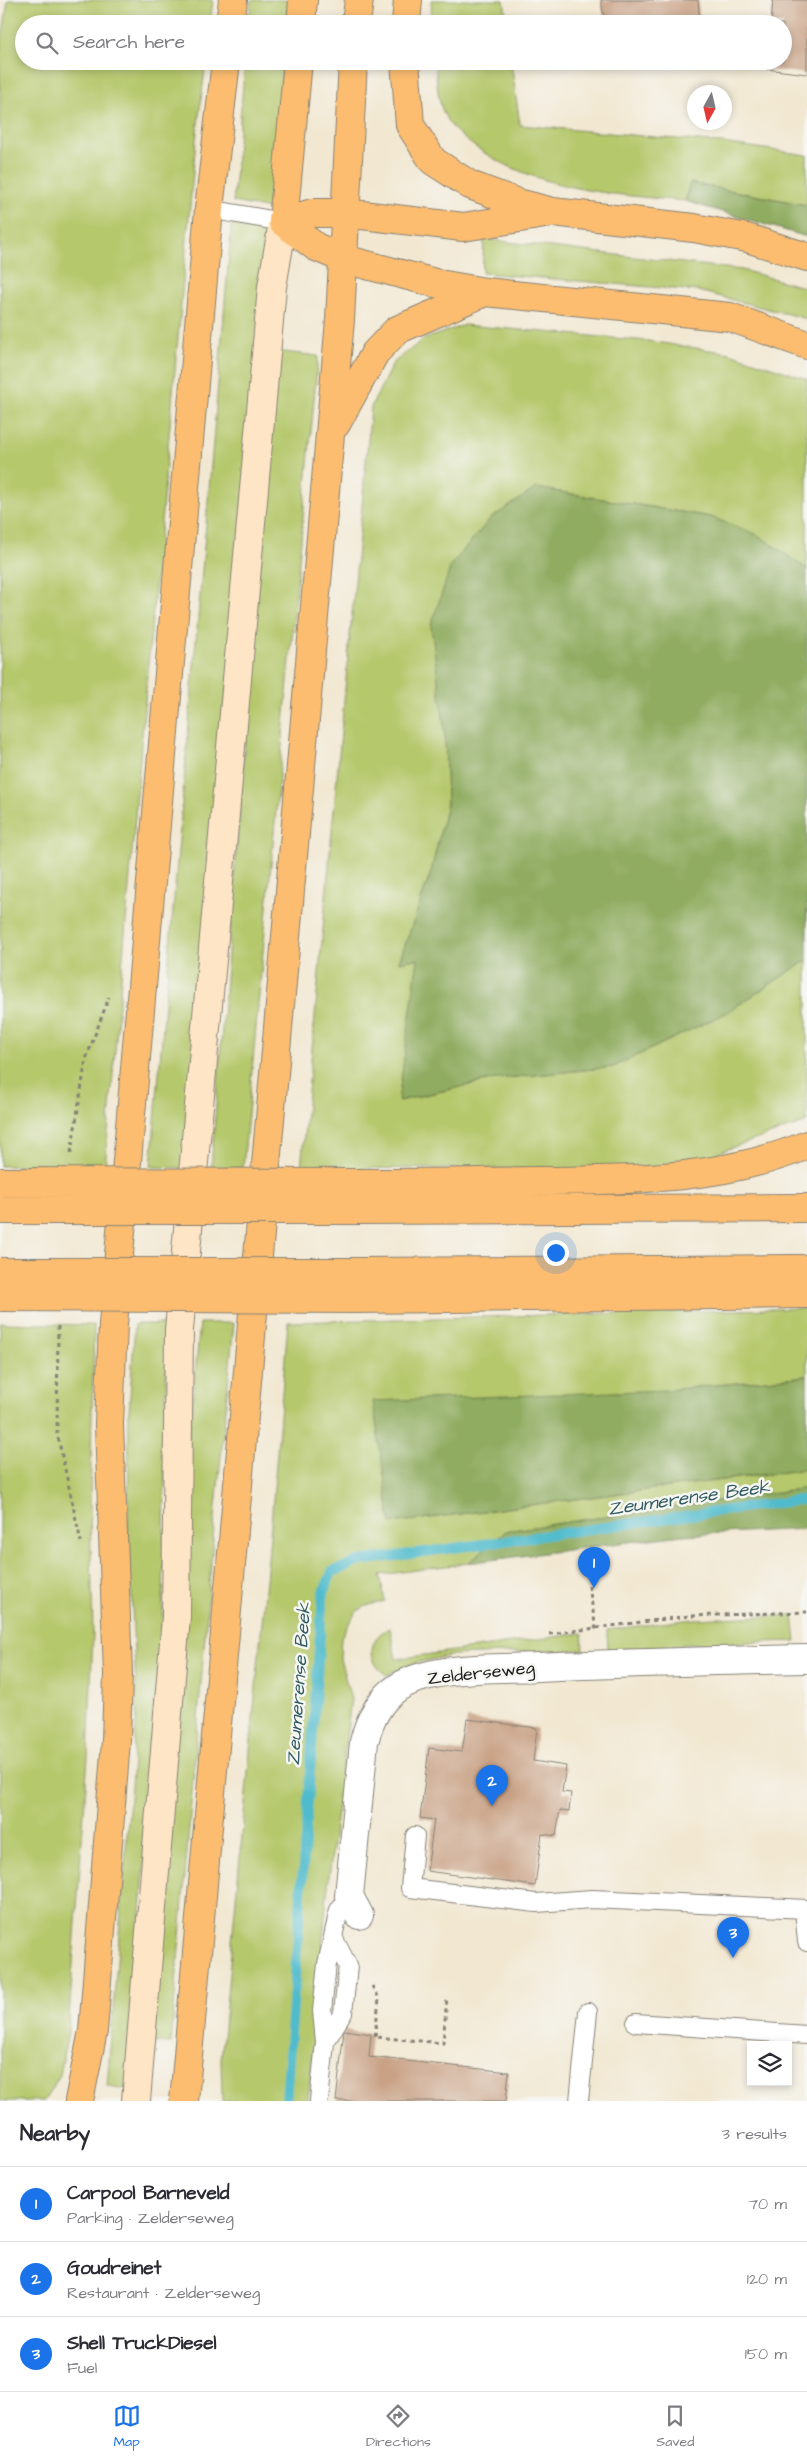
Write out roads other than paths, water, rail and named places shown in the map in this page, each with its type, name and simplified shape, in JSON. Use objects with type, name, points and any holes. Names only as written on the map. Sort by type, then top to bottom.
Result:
[{"type":"highway","points":[[231,15],[233,0]]},
{"type":"highway","points":[[302,15],[304,0]]},
{"type":"highway","points":[[357,15],[359,0]]},
{"type":"highway","points":[[407,15],[408,0]]},
{"type":"highway","points":[[79,2101],[93,2031],[116,1741],[118,1674],[109,1424],[113,1324],[209,209],[225,70]]},
{"type":"highway","points":[[282,222],[297,70]]},
{"type":"highway","points":[[185,2100],[330,434],[344,259],[353,70]]},
{"type":"highway","points":[[406,70],[410,125],[433,161],[470,185],[518,203],[553,212],[694,228],[747,238],[807,257]]},
{"type":"highway","points":[[282,222],[312,213],[345,213],[463,227],[553,212]]},
{"type":"highway","points":[[282,222],[316,246],[344,259],[439,284],[485,292],[730,317],[807,345]]},
{"type":"highway","points":[[330,434],[375,353],[397,330],[485,292]]},
{"type":"highway","points":[[0,1182],[363,1183],[627,1180],[697,1174],[779,1157],[807,1146]]},
{"type":"highway","points":[[0,1210],[807,1208]]},
{"type":"highway","points":[[0,1297],[807,1269]]},
{"type":"highway","points":[[0,1272],[356,1285],[807,1294]]},
{"type":"main road","points":[[136,2101],[176,1617],[180,1330],[272,287],[282,222]]},
{"type":"street","name":"Zelderseweg","points":[[354,1906],[364,1742],[370,1721],[382,1702],[396,1688],[424,1676],[462,1671],[600,1664],[807,1659]]},
{"type":"lane","points":[[209,209],[282,222]]},
{"type":"lane","points":[[415,1836],[410,1888],[536,1902],[592,1899],[805,1909],[807,1942]]},
{"type":"lane","points":[[319,2101],[324,2042],[322,2011],[327,1964],[339,1910],[354,1906]]},
{"type":"lane","points":[[578,2101],[588,2012]]},
{"type":"lane","points":[[636,2023],[807,2035]]},
{"type":"waterway","name":"Zeumerense Beek","points":[[286,2101],[323,1594],[332,1572],[360,1561],[807,1499]]},
{"type":"place","name":"Carpool Barneveld","points":[[594,1588]]},
{"type":"place","name":"Goudreinet","points":[[492,1806]]},
{"type":"place","name":"Shell TruckDiesel","points":[[733,1958]]}]
